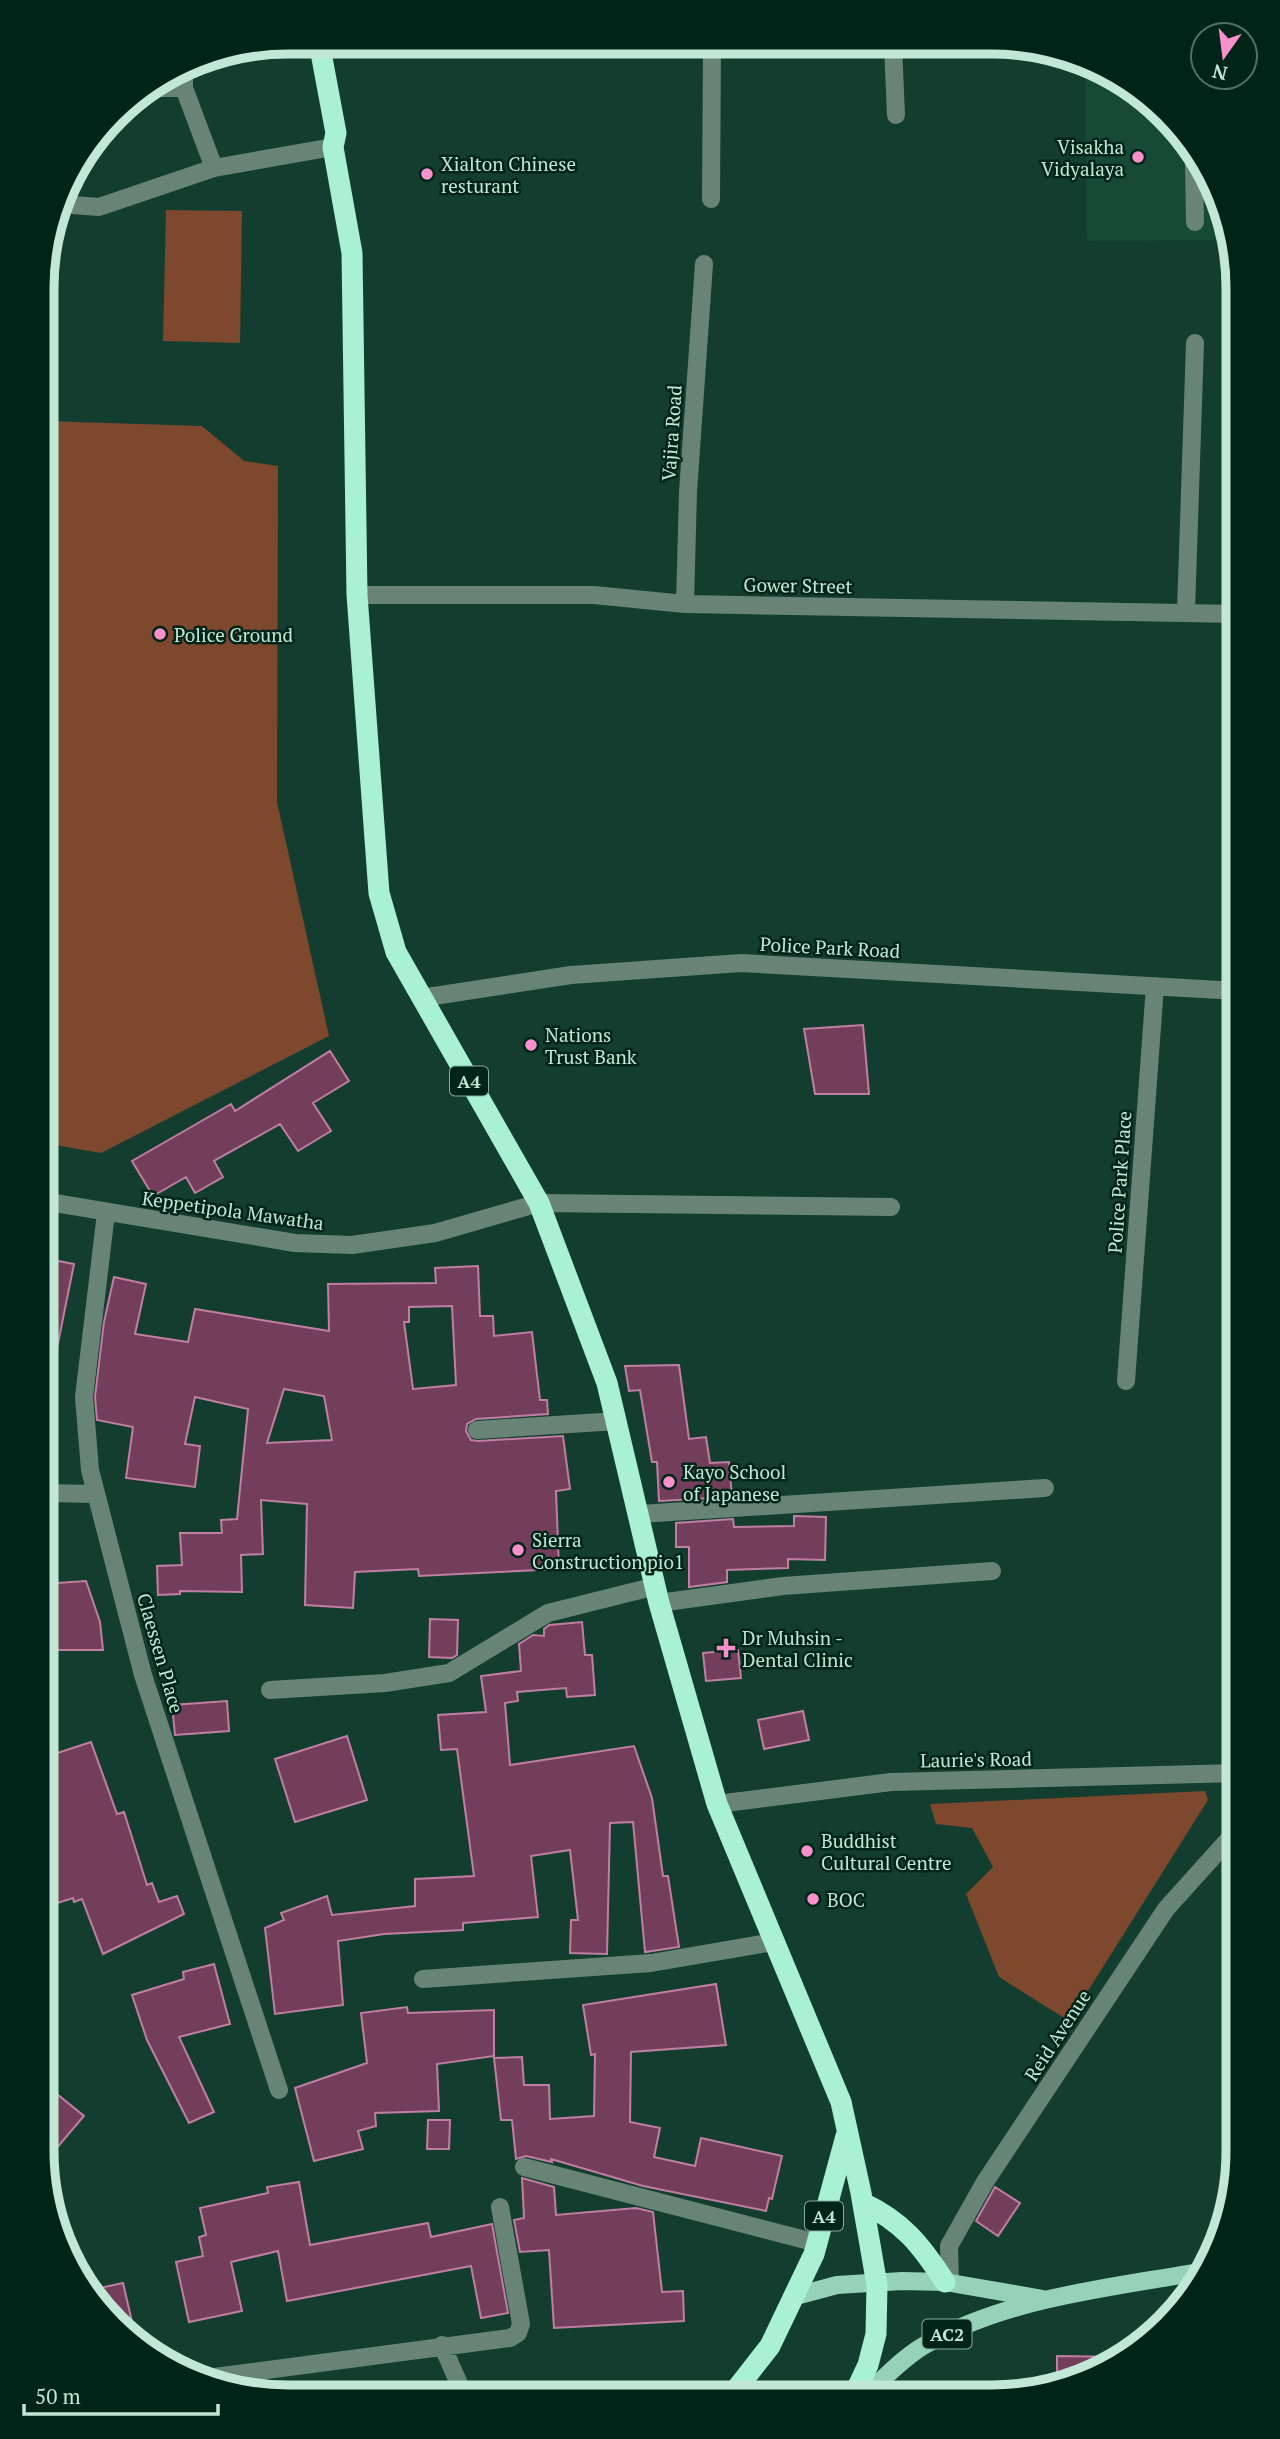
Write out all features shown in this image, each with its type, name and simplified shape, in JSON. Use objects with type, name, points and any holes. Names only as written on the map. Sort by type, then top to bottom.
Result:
[{"type":"highway","name":"A4","points":[[321,55],[336,133],[333,147],[352,253],[358,595],[379,894],[396,951],[539,1203],[607,1383],[658,1595],[717,1804],[831,2075],[848,2131],[877,2285],[876,2334],[868,2365],[859,2385]]},
{"type":"highway","name":"A4","points":[[740,2385],[770,2346],[817,2243],[848,2131]]},
{"type":"highway","points":[[863,2203],[891,2216],[924,2249],[948,2282]]},
{"type":"main road","name":"AC2","points":[[877,2385],[923,2346],[966,2324],[1046,2300],[1190,2274]]},
{"type":"main road","name":"AC2","points":[[792,2297],[837,2285],[877,2285],[902,2281],[948,2282],[1046,2300]]},
{"type":"street","points":[[711,199],[712,54]]},
{"type":"street","points":[[893,54],[896,115]]},
{"type":"street","points":[[184,80],[184,88],[214,168]]},
{"type":"street","points":[[168,88],[184,88]]},
{"type":"street","points":[[70,205],[99,206],[214,168],[333,147]]},
{"type":"street","points":[[1194,172],[1195,222]]},
{"type":"street","name":"Vajira Road","points":[[685,604],[688,492],[704,264]]},
{"type":"street","points":[[1186,611],[1195,343]]},
{"type":"street","name":"Gower Street","points":[[358,595],[593,595],[685,604],[1226,613]]},
{"type":"street","name":"Police Park Road","points":[[421,998],[572,975],[741,963],[1226,990]]},
{"type":"street","name":"Police Park Place","points":[[1126,1381],[1155,986]]},
{"type":"street","name":"Keppetipola Mawatha","points":[[54,1203],[295,1243],[352,1245],[435,1233],[539,1203],[891,1207]]},
{"type":"street","name":"Claessen Place","points":[[106,1213],[84,1397],[90,1470],[143,1675],[279,2090]]},
{"type":"street","points":[[477,1430],[617,1421]]},
{"type":"street","points":[[640,1514],[1045,1488]]},
{"type":"street","points":[[54,1493],[96,1494]]},
{"type":"street","points":[[270,1690],[385,1683],[449,1673],[548,1613],[658,1595],[992,1571]]},
{"type":"street","name":"Laurie's Road","points":[[717,1804],[891,1782],[1225,1773]]},
{"type":"street","name":"Reid Avenue","points":[[948,2282],[949,2246],[985,2182],[1166,1909],[1225,1843]]},
{"type":"street","points":[[423,1979],[651,1963],[774,1942]]},
{"type":"street","points":[[524,2167],[817,2243]]},
{"type":"street","points":[[224,2376],[510,2338],[517,2333],[520,2324],[500,2207]]},
{"type":"street","points":[[442,2346],[460,2385]]},
{"type":"shaded area","name":"Visakha Vidyalaya","points":[[1085,74],[1122,94],[1146,112],[1168,134],[1202,185],[1220,240],[1087,241]]},
{"type":"shaded area","points":[[166,210],[242,211],[240,343],[163,341]]},
{"type":"shaded area","name":"Police Ground","points":[[54,421],[202,426],[244,461],[278,466],[277,802],[329,1036],[101,1153],[54,1145]]},
{"type":"shaded area","points":[[1205,1791],[1208,1800],[1069,2021],[999,1977],[966,1894],[993,1867],[972,1828],[936,1824],[930,1804]]},
{"type":"building","points":[[863,1025],[869,1094],[815,1094],[804,1029]]},
{"type":"building","points":[[330,1051],[349,1081],[313,1103],[331,1131],[298,1151],[280,1124],[214,1161],[223,1177],[195,1193],[186,1177],[153,1196],[132,1161],[231,1104],[235,1111]]},
{"type":"building","points":[[54,1260],[74,1264],[54,1363]]},
{"type":"building","points":[[478,1266],[480,1316],[493,1316],[494,1336],[532,1332],[540,1400],[547,1400],[548,1414],[476,1419],[467,1424],[466,1431],[471,1440],[478,1441],[563,1436],[570,1489],[556,1491],[559,1569],[419,1576],[418,1569],[355,1572],[353,1608],[305,1605],[307,1504],[261,1500],[263,1554],[241,1555],[242,1592],[180,1591],[180,1594],[158,1595],[157,1566],[182,1565],[180,1533],[222,1533],[221,1520],[237,1519],[248,1409],[195,1397],[185,1444],[200,1446],[195,1487],[126,1478],[133,1427],[97,1420],[95,1397],[104,1322],[114,1277],[146,1284],[135,1334],[188,1342],[195,1309],[329,1331],[328,1284],[436,1283],[435,1268]],"holes":[[[452,1306],[456,1385],[413,1389],[404,1322],[409,1322],[409,1307]],[[284,1389],[324,1396],[332,1440],[267,1443]]]},
{"type":"building","points":[[679,1365],[689,1439],[706,1437],[710,1463],[729,1462],[732,1497],[659,1501],[657,1462],[652,1462],[640,1390],[629,1391],[625,1366]]},
{"type":"building","points":[[794,1516],[826,1517],[825,1560],[788,1559],[788,1568],[727,1570],[727,1582],[689,1587],[689,1547],[676,1547],[676,1523],[733,1519],[734,1527],[794,1526]]},
{"type":"building","points":[[86,1581],[100,1622],[103,1650],[54,1650],[54,1583]]},
{"type":"building","points":[[430,1619],[458,1620],[457,1655],[452,1658],[429,1657]]},
{"type":"building","points":[[582,1622],[585,1655],[592,1655],[595,1695],[567,1697],[566,1688],[517,1692],[518,1701],[505,1703],[510,1765],[634,1746],[652,1798],[663,1876],[668,1876],[679,1947],[645,1952],[633,1822],[610,1823],[607,1954],[570,1953],[571,1920],[578,1920],[570,1850],[531,1856],[538,1917],[463,1923],[463,1930],[384,1934],[338,1941],[343,2005],[275,2014],[265,1928],[284,1920],[281,1913],[327,1896],[332,1915],[415,1906],[415,1879],[474,1876],[457,1749],[441,1750],[438,1715],[486,1712],[481,1676],[521,1671],[519,1644],[533,1635],[544,1636],[544,1629],[549,1625]]},
{"type":"building","points":[[738,1650],[741,1678],[706,1681],[703,1653]]},
{"type":"building","points":[[227,1701],[229,1731],[175,1735],[172,1705]]},
{"type":"building","points":[[803,1711],[809,1740],[764,1749],[758,1720]]},
{"type":"building","points":[[347,1736],[367,1800],[295,1822],[275,1759]]},
{"type":"building","points":[[91,1742],[117,1814],[124,1812],[147,1885],[152,1883],[159,1902],[177,1896],[184,1914],[103,1954],[82,1899],[74,1902],[73,1898],[54,1904],[54,1754]]},
{"type":"building","points":[[214,1964],[230,2024],[179,2037],[214,2112],[189,2123],[147,2040],[132,1995],[184,1979],[183,1972]]},
{"type":"building","points":[[716,1984],[726,2045],[631,2052],[630,2122],[660,2128],[654,2157],[695,2166],[701,2138],[782,2156],[772,2199],[769,2198],[766,2211],[643,2186],[551,2159],[552,2162],[526,2156],[516,2159],[512,2120],[501,2120],[494,2058],[522,2057],[524,2085],[549,2085],[550,2119],[594,2116],[595,2054],[591,2055],[583,2005]]},
{"type":"building","points":[[407,2007],[408,2013],[494,2010],[494,2056],[437,2064],[439,2111],[375,2113],[376,2126],[358,2131],[363,2149],[314,2161],[295,2088],[367,2063],[361,2013]]},
{"type":"building","points":[[54,2092],[84,2116],[54,2151]]},
{"type":"building","points":[[428,2120],[450,2120],[449,2149],[427,2149]]},
{"type":"building","points":[[522,2178],[554,2187],[556,2215],[636,2208],[653,2212],[662,2292],[683,2291],[684,2321],[554,2328],[549,2250],[520,2252],[514,2220],[524,2218]]},
{"type":"building","points":[[299,2182],[310,2245],[428,2223],[431,2237],[492,2224],[508,2313],[481,2318],[471,2266],[287,2301],[278,2251],[231,2262],[242,2311],[189,2322],[176,2262],[203,2256],[199,2237],[206,2235],[200,2208],[268,2193],[267,2187]]},
{"type":"building","points":[[995,2187],[1020,2203],[998,2236],[976,2221]]},
{"type":"building","points":[[123,2283],[133,2326],[112,2305],[99,2288]]},
{"type":"building","points":[[1057,2356],[1102,2357],[1081,2367],[1057,2375]]},
{"type":"place","name":"Visakha Vidyalaya","points":[[1138,157]]},
{"type":"place","name":"Xialton Chinese resturant","points":[[427,174]]},
{"type":"place","name":"Police Ground","points":[[160,634]]},
{"type":"place","name":"Nations Trust Bank","points":[[531,1045]]},
{"type":"place","name":"Kayo School of Japanese","points":[[669,1482]]},
{"type":"place","name":"Sierra Construction pio1","points":[[518,1550]]},
{"type":"place","name":"Dr Muhsin - Dental Clinic","points":[[726,1648]]},
{"type":"place","name":"Buddhist Cultural Centre","points":[[807,1851]]},
{"type":"place","name":"BOC","points":[[813,1899]]}]
